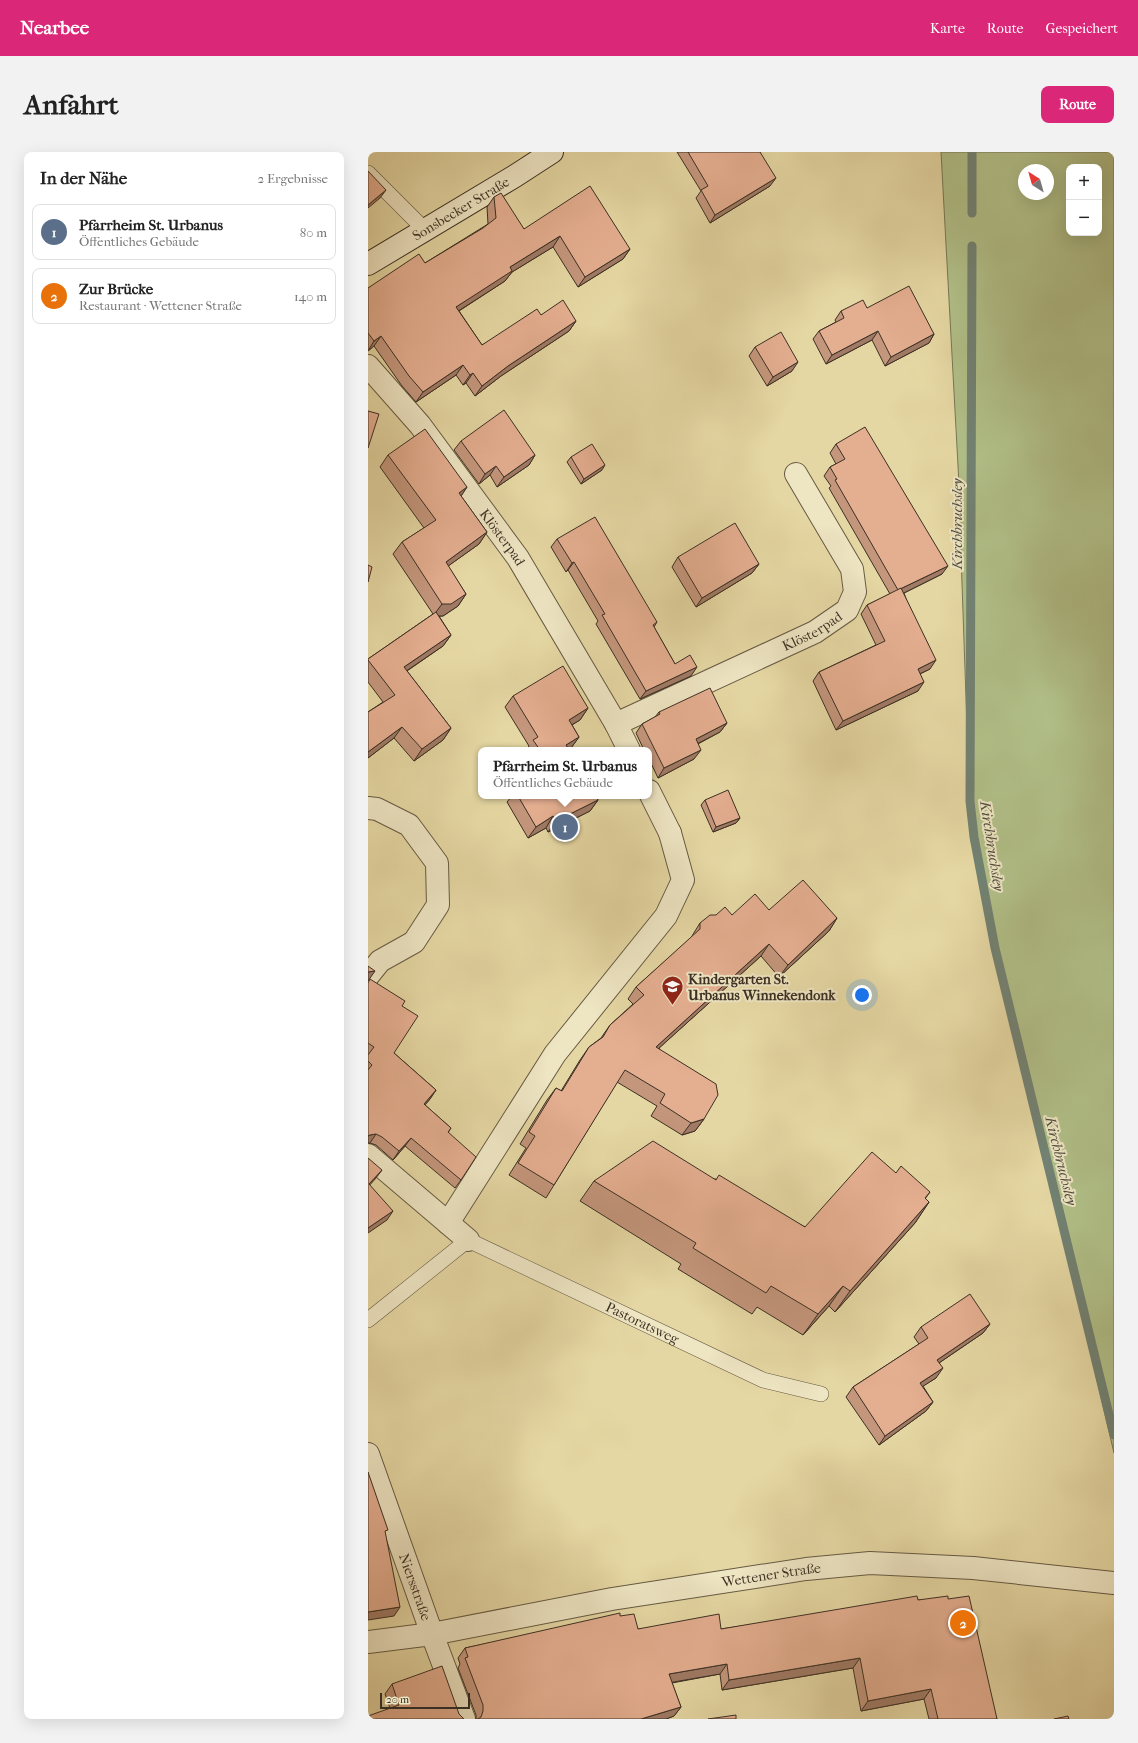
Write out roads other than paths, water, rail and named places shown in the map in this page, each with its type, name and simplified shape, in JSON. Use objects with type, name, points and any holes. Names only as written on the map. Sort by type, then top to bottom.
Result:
[{"type":"street","name":"Sonsbecker Straße","points":[[368,264],[552,152]]},
{"type":"street","name":"Klösterpad","points":[[368,366],[420,425],[518,558],[616,724],[628,747]]},
{"type":"street","name":"Klösterpad","points":[[616,724],[815,632],[847,610],[855,592],[852,569],[796,474]]},
{"type":"street","points":[[448,1223],[555,1054],[666,916],[683,880],[670,833],[652,797]]},
{"type":"street","points":[[368,808],[377,809],[409,826],[437,863],[438,905],[414,942],[380,961],[368,976]]},
{"type":"street","points":[[368,1156],[468,1240]]},
{"type":"street","name":"Niersstraße","points":[[368,1454],[464,1719]]},
{"type":"street","name":"Wettener Straße","points":[[368,1642],[432,1634],[612,1599],[806,1569],[870,1563],[973,1568],[1114,1583]]},
{"type":"lane","points":[[368,173],[425,230]]},
{"type":"lane","points":[[368,1320],[468,1240]]},
{"type":"lane","name":"Pastoratsweg","points":[[468,1240],[763,1380],[821,1394]]},
{"type":"waterway","name":"Kirchbruchsley","points":[[972,152],[972,213]]},
{"type":"waterway","name":"Kirchbruchsley","points":[[972,246],[970,801],[974,837],[995,948],[1114,1435]]},
{"type":"place","name":"Pfarrheim St. Urbanus","points":[[565,827]]},
{"type":"place","name":"Kindergarten St. Urbanus Winnekendonk","points":[[673,1006]]},
{"type":"place","name":"Zur Brücke","points":[[963,1623]]}]
